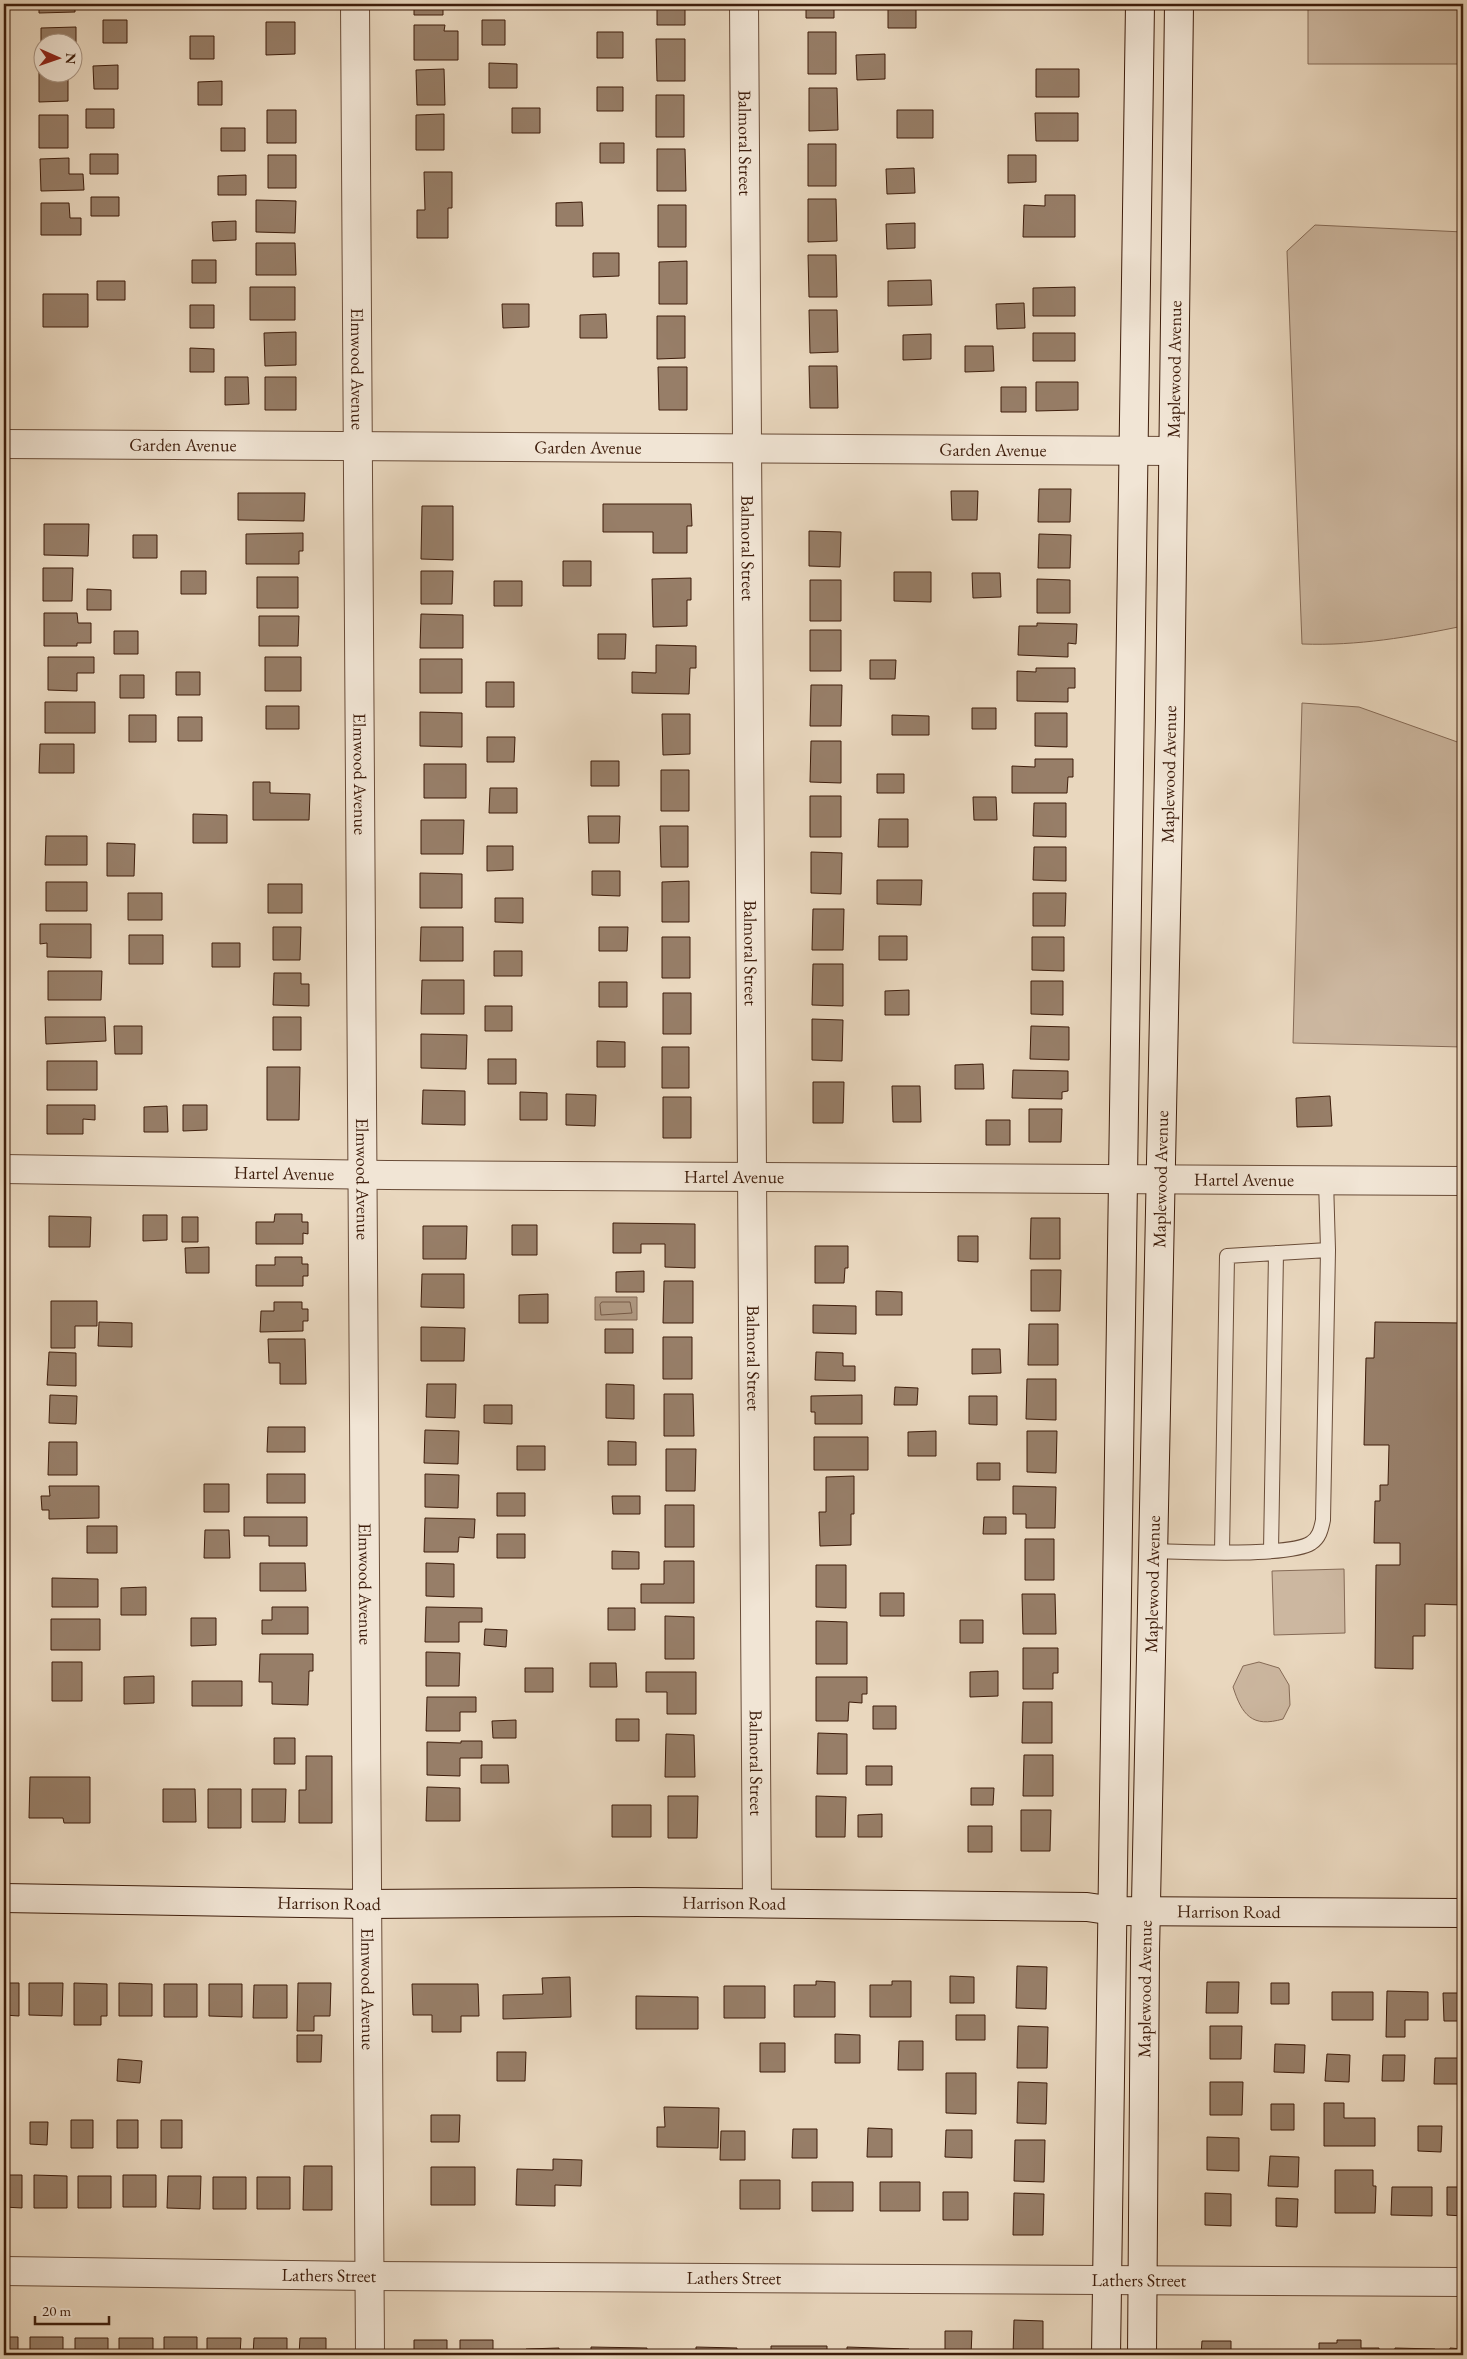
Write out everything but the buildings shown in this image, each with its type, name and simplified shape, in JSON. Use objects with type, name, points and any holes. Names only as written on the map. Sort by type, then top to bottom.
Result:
[{"type":"street","name":"Elmwood Avenue","points":[[355,4],[370,2355]]},
{"type":"street","name":"Balmoral Street","points":[[744,4],[757,1903]]},
{"type":"street","name":"Maplewood Avenue","points":[[1106,2355],[1114,1911],[1122,1179],[1128,944],[1140,4]]},
{"type":"street","name":"Maplewood Avenue","points":[[1142,2355],[1146,1910],[1170,717],[1179,4]]},
{"type":"street","points":[[1136,284],[1175,285]]},
{"type":"street","name":"Garden Avenue","points":[[4,444],[1172,451]]},
{"type":"street","points":[[1130,716],[1170,717]]},
{"type":"street","points":[[1128,944],[1165,944]]},
{"type":"street","name":"Hartel Avenue","points":[[4,1169],[361,1174],[1463,1181]]},
{"type":"street","name":"Harrison Road","points":[[4,1898],[367,1904],[757,1903],[1087,1907],[1114,1911],[1463,1913]]},
{"type":"street","name":"Lathers Street","points":[[4,2271],[369,2276],[1463,2282]]},
{"type":"lane","points":[[1152,1551],[1222,1552],[1301,1548],[1312,1543],[1321,1533],[1323,1520],[1328,1250],[1326,1180]]},
{"type":"lane","points":[[1222,1552],[1227,1256],[1328,1250]]},
{"type":"lane","points":[[1271,1551],[1276,1253]]},
{"type":"shaded area","points":[[1308,4],[1463,4],[1463,64],[1308,64]]},
{"type":"shaded area","points":[[1315,225],[1463,232],[1463,626],[1384,640],[1343,644],[1302,644],[1287,251]]},
{"type":"shaded area","points":[[1302,703],[1359,707],[1463,744],[1463,1047],[1293,1043]]},
{"type":"shaded area","points":[[1344,1569],[1345,1633],[1274,1635],[1272,1571]]},
{"type":"shaded area","points":[[1259,1662],[1279,1668],[1289,1685],[1290,1705],[1283,1719],[1263,1722],[1256,1720],[1245,1712],[1236,1697],[1233,1687],[1243,1666]]},
{"type":"water","points":[[595,1297],[637,1297],[637,1320],[595,1320]]}]
